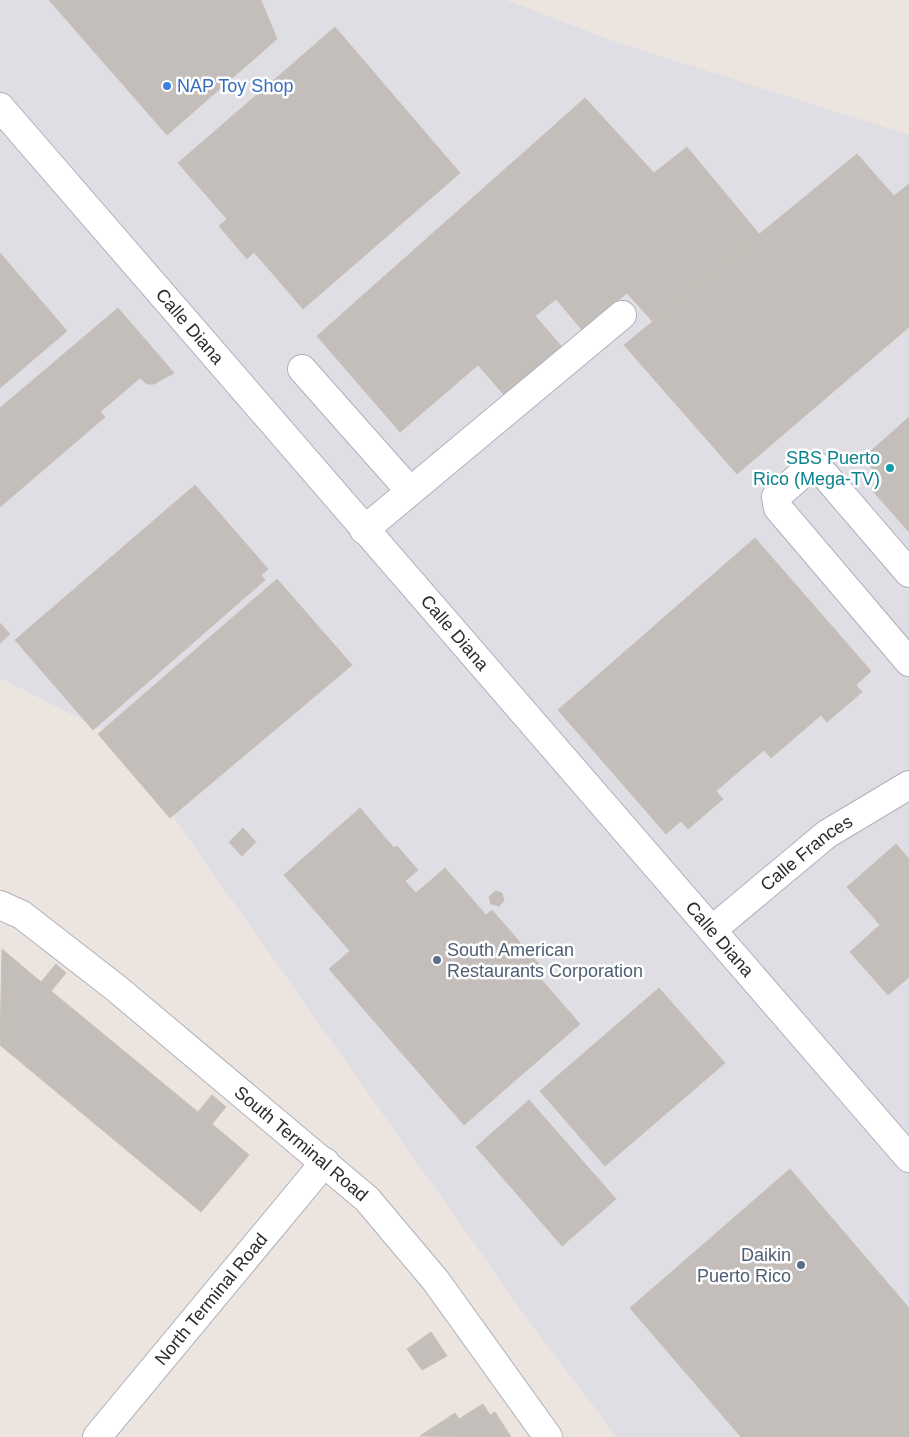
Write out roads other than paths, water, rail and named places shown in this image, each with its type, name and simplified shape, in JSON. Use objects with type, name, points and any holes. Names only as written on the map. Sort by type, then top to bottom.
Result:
[{"type":"street","name":"Calle Diana","points":[[0,108],[909,1158]]},
{"type":"street","points":[[364,530],[622,315]]},
{"type":"street","points":[[302,369],[410,491]]},
{"type":"street","points":[[909,572],[818,467],[810,467],[776,497],[778,508],[909,662]]},
{"type":"street","name":"Calle Frances","points":[[712,930],[827,834],[909,785]]},
{"type":"street","name":"South Terminal Road","points":[[0,905],[22,915],[116,988],[367,1198],[436,1281],[548,1437]]},
{"type":"street","name":"North Terminal Road","points":[[96,1437],[325,1162]]},
{"type":"place","name":"NAP Toy Shop","points":[[167,86]]},
{"type":"place","name":"SBS Puerto Rico (Mega-TV)","points":[[890,468]]},
{"type":"place","name":"South American Restaurants Corporation","points":[[437,960]]},
{"type":"place","name":"Daikin Puerto Rico","points":[[801,1265]]}]
